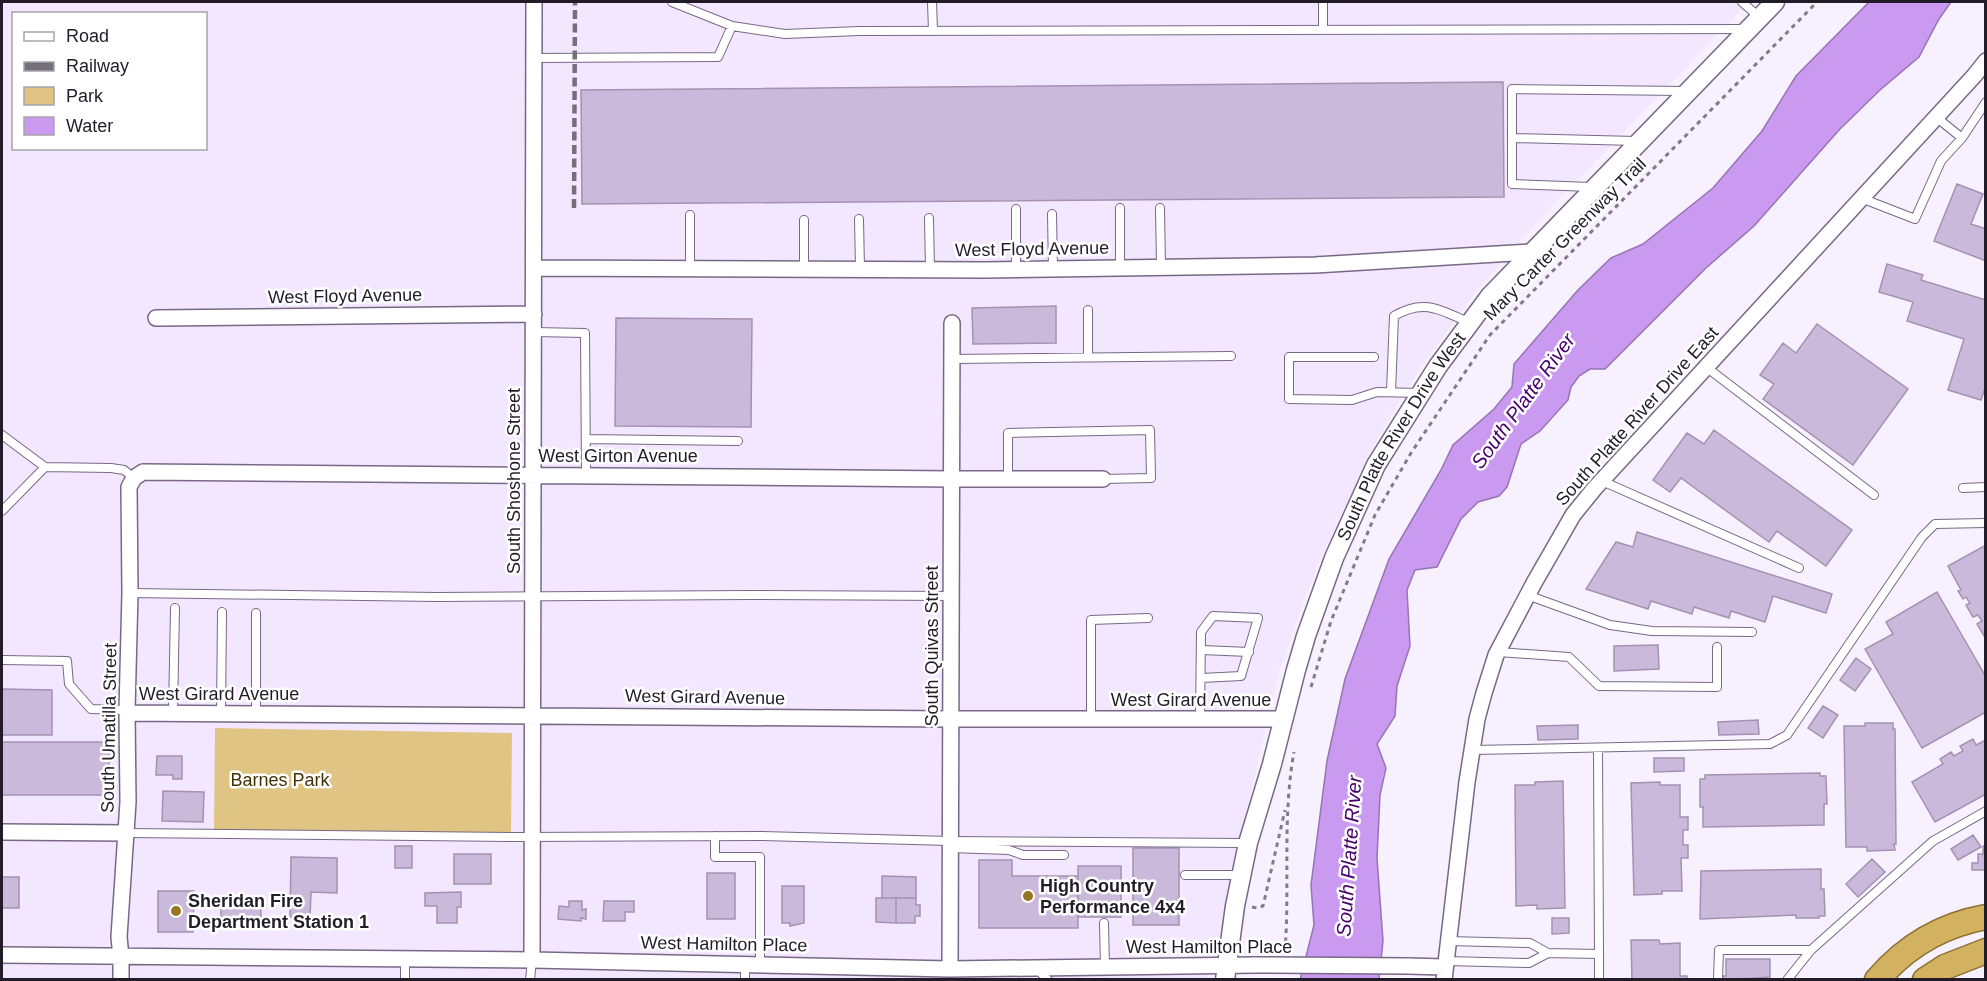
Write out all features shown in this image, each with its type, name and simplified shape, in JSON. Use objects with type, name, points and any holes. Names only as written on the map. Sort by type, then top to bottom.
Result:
[{"type":"highway","points":[[1876,980],[1902,953],[1926,938],[1953,925],[1986,917]]},
{"type":"highway","points":[[1925,980],[1945,967],[1986,951]]},
{"type":"street","name":"South Shoshone Street","points":[[532,960],[534,2]]},
{"type":"street","name":"South Platte River Drive West","points":[[1226,972],[1248,843],[1306,636],[1334,558],[1376,465],[1420,393],[1490,296],[1775,2]]},
{"type":"street","name":"South Platte River Drive East","points":[[1445,969],[1477,719],[1498,652],[1550,552],[1573,515],[1602,481],[1986,61]]},
{"type":"street","name":"West Floyd Avenue","points":[[534,268],[1016,270],[1315,265],[1531,252]]},
{"type":"street","name":"West Floyd Avenue","points":[[156,318],[534,314]]},
{"type":"street","name":"South Quivas Street","points":[[952,323],[950,844],[952,974]]},
{"type":"street","name":"West Girton Avenue","points":[[134,478],[143,472],[1103,479]]},
{"type":"street","name":"South Umatilla Street","points":[[121,980],[119,937],[127,833],[129,487],[134,478]]},
{"type":"street","name":"West Girard Avenue","points":[[127,711],[221,714],[1282,719]]},
{"type":"street","points":[[2,832],[127,833]]},
{"type":"street","name":"West Hamilton Place","points":[[2,955],[532,960],[750,970],[923,974],[1105,967],[1226,972],[1255,965],[1408,966],[1445,969]]},
{"type":"lane","points":[[672,2],[732,26],[785,34],[933,31],[1323,30],[1754,23],[1742,2]]},
{"type":"lane","points":[[932,2],[933,31]]},
{"type":"lane","points":[[1323,2],[1323,30]]},
{"type":"lane","points":[[534,58],[718,57],[732,26]]},
{"type":"lane","points":[[1596,187],[1512,184],[1512,89],[1689,91]]},
{"type":"lane","points":[[1861,198],[1915,219],[1941,161],[1962,138],[1986,102]]},
{"type":"lane","points":[[1936,117],[1962,138]]},
{"type":"lane","points":[[1512,138],[1640,141]]},
{"type":"lane","points":[[1120,208],[1120,268]]},
{"type":"lane","points":[[1160,208],[1161,267]]},
{"type":"lane","points":[[1016,209],[1016,270]]},
{"type":"lane","points":[[1052,214],[1053,269]]},
{"type":"lane","points":[[690,215],[690,269]]},
{"type":"lane","points":[[929,218],[930,270]]},
{"type":"lane","points":[[859,219],[860,270]]},
{"type":"lane","points":[[804,220],[804,269]]},
{"type":"lane","points":[[1391,392],[1394,316],[1409,307],[1434,307],[1470,323]]},
{"type":"lane","points":[[1088,310],[1088,357]]},
{"type":"lane","points":[[534,332],[585,333],[586,475]]},
{"type":"lane","points":[[953,359],[1231,356]]},
{"type":"lane","points":[[1374,357],[1289,357],[1289,399],[1353,400],[1377,392],[1420,393]]},
{"type":"lane","points":[[1706,367],[1874,495]]},
{"type":"lane","points":[[1008,479],[1008,433],[1150,430],[1151,478],[1103,479]]},
{"type":"lane","points":[[2,435],[45,467],[117,469],[124,470],[134,478]]},
{"type":"lane","points":[[586,439],[738,441]]},
{"type":"lane","points":[[2,511],[45,467]]},
{"type":"lane","points":[[1602,481],[1799,568]]},
{"type":"lane","points":[[1963,488],[1986,487]]},
{"type":"lane","points":[[1472,750],[1770,744],[1786,735],[1922,537],[1935,524],[1986,523]]},
{"type":"lane","points":[[130,593],[437,597],[952,597]]},
{"type":"lane","points":[[1527,595],[1610,625],[1652,631],[1752,632]]},
{"type":"lane","points":[[173,713],[175,608]]},
{"type":"lane","points":[[221,714],[222,612]]},
{"type":"lane","points":[[256,613],[256,714]]},
{"type":"lane","points":[[1200,719],[1202,632],[1213,616],[1258,618],[1241,676],[1201,678]]},
{"type":"lane","points":[[1091,719],[1091,620],[1148,618]]},
{"type":"lane","points":[[1498,652],[1569,657],[1599,686],[1717,687],[1717,647]]},
{"type":"lane","points":[[1202,651],[1249,652]]},
{"type":"lane","points":[[2,660],[68,661],[69,684],[91,709],[127,711]]},
{"type":"lane","points":[[1598,748],[1599,980]]},
{"type":"lane","points":[[1787,980],[1811,950],[1933,841],[1986,811]]},
{"type":"lane","points":[[127,833],[533,837],[715,836],[950,844],[1248,843]]},
{"type":"lane","points":[[715,836],[715,857],[760,857],[750,970]]},
{"type":"lane","points":[[950,844],[1009,850],[1023,855],[1064,855]]},
{"type":"lane","points":[[1185,875],[1242,875]]},
{"type":"lane","points":[[1104,923],[1105,967]]},
{"type":"lane","points":[[1448,941],[1530,943],[1548,953],[1599,954]]},
{"type":"lane","points":[[1718,980],[1719,950],[1811,950]]},
{"type":"lane","points":[[1445,969],[1529,963],[1548,953]]},
{"type":"lane","points":[[405,959],[405,980]]},
{"type":"lane","points":[[530,980],[532,960]]},
{"type":"lane","points":[[1036,968],[1048,980]]},
{"type":"path","name":"Mary Carter Greenway Trail","points":[[1310,689],[1331,621],[1375,515],[1411,453],[1490,335],[1817,2]]},
{"type":"path","points":[[1246,907],[1263,906],[1286,805],[1295,750]]},
{"type":"path","points":[[1284,956],[1286,805]]},
{"type":"shaded area","points":[[2,2],[1749,2],[1541,218],[1479,288],[1425,361],[1372,449],[1324,551],[1280,669],[1216,958],[1207,979],[2,980]]},
{"type":"green space","name":"Barnes Park","points":[[215,728],[512,733],[511,834],[214,830]]},
{"type":"water","name":"South Platte River","points":[[1869,2],[1951,2],[1939,19],[1919,57],[1880,90],[1840,129],[1754,226],[1706,268],[1605,369],[1590,369],[1579,376],[1571,387],[1568,400],[1540,431],[1521,444],[1507,487],[1499,496],[1478,502],[1461,519],[1437,567],[1415,570],[1407,590],[1410,646],[1397,686],[1395,716],[1377,744],[1386,768],[1380,795],[1377,858],[1383,941],[1379,979],[1300,980],[1314,925],[1311,885],[1327,761],[1345,679],[1389,559],[1453,445],[1494,409],[1512,387],[1514,364],[1578,290],[1611,258],[1643,244],[1713,188],[1762,131],[1796,76]]},
{"type":"building","points":[[1503,82],[1504,197],[582,204],[581,90]]},
{"type":"building","points":[[1957,184],[1983,194],[1971,224],[1986,229],[1986,261],[1934,241]]},
{"type":"building","points":[[1887,264],[1923,275],[1921,280],[1986,300],[1986,385],[1981,400],[1948,390],[1964,339],[1907,321],[1913,302],[1879,292]]},
{"type":"building","points":[[1056,306],[1056,343],[973,344],[972,308]]},
{"type":"building","points":[[616,318],[752,319],[751,427],[615,426]]},
{"type":"building","points":[[1817,324],[1908,389],[1853,465],[1763,399],[1774,384],[1760,375],[1783,343],[1796,353]]},
{"type":"building","points":[[1714,430],[1852,530],[1826,566],[1777,531],[1769,542],[1681,478],[1670,492],[1653,480],[1687,433],[1704,444]]},
{"type":"building","points":[[1637,532],[1832,594],[1826,613],[1773,596],[1765,622],[1731,611],[1729,618],[1694,607],[1692,614],[1651,601],[1648,609],[1586,589],[1616,542],[1633,547]]},
{"type":"building","points":[[1986,545],[1986,639],[1977,624],[1982,621],[1978,615],[1973,617],[1966,605],[1970,603],[1966,597],[1963,599],[1958,591],[1961,590],[1948,566]]},
{"type":"building","points":[[1937,592],[1986,677],[1986,712],[1922,748],[1865,649],[1893,634],[1886,622]]},
{"type":"building","points":[[1658,645],[1659,669],[1614,671],[1614,646]]},
{"type":"building","points":[[1856,658],[1871,669],[1855,691],[1840,680]]},
{"type":"building","points":[[2,689],[52,690],[52,735],[2,735]]},
{"type":"building","points":[[1823,706],[1838,715],[1823,738],[1808,728]]},
{"type":"building","points":[[1758,720],[1759,734],[1719,735],[1718,722]]},
{"type":"building","points":[[1865,723],[1893,723],[1893,729],[1895,729],[1895,850],[1867,851],[1867,847],[1846,847],[1844,726],[1865,726]]},
{"type":"building","points":[[1578,725],[1578,739],[1538,740],[1537,726]]},
{"type":"building","points":[[1973,739],[1976,745],[1986,740],[1986,794],[1935,822],[1912,782],[1943,764],[1940,759],[1951,752],[1954,756],[1963,751],[1960,746]]},
{"type":"building","points":[[2,742],[109,742],[109,795],[2,795]]},
{"type":"building","points":[[157,756],[182,756],[182,779],[173,779],[173,775],[156,775]]},
{"type":"building","points":[[1654,758],[1684,758],[1684,771],[1654,772]]},
{"type":"building","points":[[1820,773],[1820,776],[1826,776],[1827,804],[1824,804],[1824,825],[1703,827],[1700,779],[1705,779],[1705,775]]},
{"type":"building","points":[[1563,781],[1565,908],[1537,909],[1537,905],[1516,906],[1515,785]]},
{"type":"building","points":[[1660,782],[1660,785],[1680,785],[1680,817],[1688,817],[1688,830],[1683,830],[1683,845],[1688,845],[1688,858],[1681,858],[1682,891],[1634,895],[1631,783]]},
{"type":"building","points":[[163,791],[204,792],[203,822],[162,821]]},
{"type":"building","points":[[1973,835],[1981,847],[1958,860],[1951,849]]},
{"type":"building","points":[[395,846],[412,846],[412,868],[395,868]]},
{"type":"building","points":[[1983,846],[1986,846],[1986,870],[1972,870],[1972,863],[1978,863],[1978,854],[1983,854]]},
{"type":"building","points":[[1133,848],[1179,848],[1179,925],[1133,925]]},
{"type":"building","points":[[454,854],[491,854],[491,884],[454,884]]},
{"type":"building","points":[[291,857],[337,858],[337,893],[311,892],[310,917],[290,917]]},
{"type":"building","points":[[1872,859],[1885,872],[1858,897],[1846,884]]},
{"type":"building","name":"High Country Performance 4x4","points":[[979,860],[1012,860],[1012,876],[1078,876],[1078,928],[979,928]]},
{"type":"building","points":[[1078,866],[1121,866],[1121,917],[1078,917]]},
{"type":"building","points":[[1821,869],[1825,916],[1819,916],[1819,918],[1796,918],[1796,915],[1700,919],[1701,871]]},
{"type":"building","points":[[707,873],[735,873],[735,919],[707,919]]},
{"type":"building","points":[[882,876],[916,877],[916,898],[882,898]]},
{"type":"building","points":[[2,877],[19,877],[19,908],[2,908]]},
{"type":"building","points":[[782,886],[804,886],[804,923],[790,926],[790,923],[782,923]]},
{"type":"building","name":"Sheridan Fire Department Station 1","points":[[158,891],[194,891],[193,932],[158,932]]},
{"type":"building","points":[[461,892],[461,907],[457,907],[457,923],[437,923],[437,906],[425,906],[425,893]]},
{"type":"building","points":[[876,898],[896,898],[896,923],[876,922]]},
{"type":"building","points":[[896,898],[916,898],[916,905],[920,905],[920,916],[915,916],[915,923],[896,923]]},
{"type":"building","points":[[221,899],[261,899],[261,919],[221,919]]},
{"type":"building","points":[[569,901],[582,901],[582,910],[586,909],[586,919],[581,918],[581,921],[558,919],[559,906],[569,907]]},
{"type":"building","points":[[604,901],[634,901],[634,912],[625,912],[625,921],[603,921]]},
{"type":"building","points":[[1552,918],[1569,918],[1569,933],[1552,934]]},
{"type":"building","points":[[1631,940],[1659,940],[1660,944],[1680,943],[1680,976],[1687,976],[1687,980],[1632,980]]},
{"type":"building","points":[[1726,959],[1770,959],[1770,977],[1723,980],[1723,976],[1726,976]]},
{"type":"railway","points":[[574,208],[575,2]]},
{"type":"place","name":"High Country Performance 4x4","points":[[1028,896]]},
{"type":"place","name":"Sheridan Fire Department Station 1","points":[[176,911]]}]
